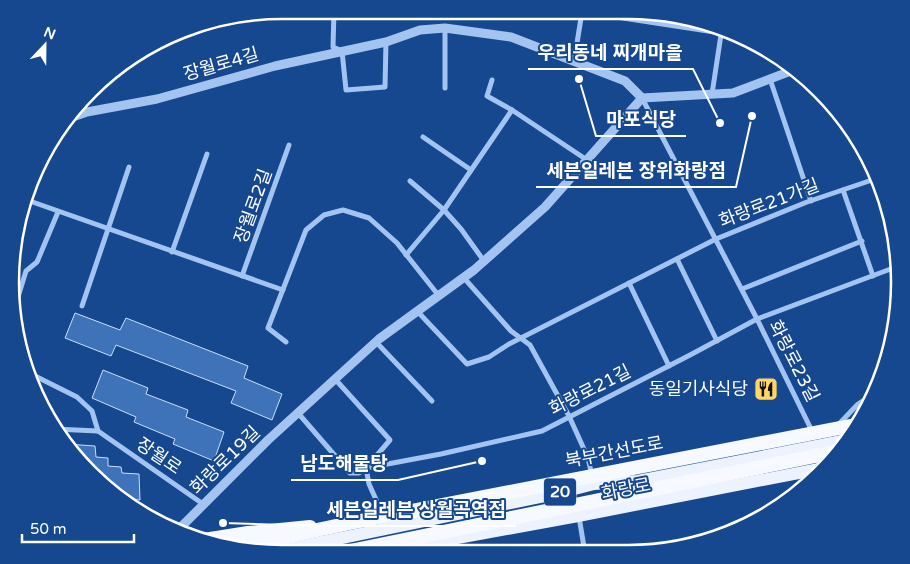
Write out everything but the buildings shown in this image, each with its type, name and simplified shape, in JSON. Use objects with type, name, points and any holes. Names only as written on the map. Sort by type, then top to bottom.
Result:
[{"type":"highway","name":"북부간선도로","points":[[253,544],[350,522],[848,426]]},
{"type":"highway","points":[[379,545],[828,453]]},
{"type":"highway","points":[[219,537],[248,532],[350,522]]},
{"type":"main road","name":"화랑로","points":[[307,545],[559,493],[594,484],[638,481],[837,442]]},
{"type":"main road","name":"화랑로","points":[[419,545],[812,470]]},
{"type":"street","points":[[334,19],[333,46],[342,51],[346,90],[385,87],[386,42]]},
{"type":"street","points":[[572,60],[582,19]]},
{"type":"street","points":[[637,19],[684,25]]},
{"type":"street","points":[[445,28],[445,88]]},
{"type":"street","name":"장월로4길","points":[[79,115],[157,99],[275,66],[386,42],[420,30],[445,28],[511,37],[625,81],[642,98]]},
{"type":"street","points":[[712,94],[720,36]]},
{"type":"street","points":[[642,98],[733,93],[787,72]]},
{"type":"street","points":[[770,79],[811,201]]},
{"type":"street","points":[[492,80],[487,96],[512,110],[587,160]]},
{"type":"street","name":"화랑로19길","points":[[182,525],[298,413],[376,342],[484,262],[544,207],[642,98]]},
{"type":"street","name":"화랑로23길","points":[[642,98],[742,289],[819,446]]},
{"type":"street","points":[[406,256],[444,210],[512,110]]},
{"type":"street","points":[[423,137],[470,170]]},
{"type":"street","name":"장월로2길","points":[[242,276],[289,145]]},
{"type":"street","points":[[172,252],[207,154]]},
{"type":"street","points":[[82,306],[129,167]]},
{"type":"street","name":"화랑로21가길","points":[[418,312],[466,364],[490,357],[520,338],[716,239],[811,201],[871,180]]},
{"type":"street","points":[[410,181],[444,210],[461,229],[484,262]]},
{"type":"street","points":[[843,190],[873,276]]},
{"type":"street","points":[[32,202],[283,290]]},
{"type":"street","points":[[286,342],[268,328],[306,230],[324,215],[343,210],[369,218],[397,243],[440,296]]},
{"type":"street","points":[[19,294],[26,271],[37,262],[58,212]]},
{"type":"street","points":[[742,289],[862,241]]},
{"type":"street","points":[[676,259],[718,341]]},
{"type":"street","name":"화랑로21길","points":[[366,468],[441,454],[542,431],[757,319],[891,269]]},
{"type":"street","points":[[464,278],[511,331],[520,338]]},
{"type":"street","points":[[629,283],[668,366]]},
{"type":"street","name":"화랑로","points":[[520,338],[530,345],[569,416],[588,458],[594,484]]},
{"type":"street","points":[[376,342],[432,402]]},
{"type":"street","points":[[37,377],[77,397],[92,411],[98,432],[64,430]]},
{"type":"street","points":[[298,413],[350,473],[359,473],[366,468],[390,440],[335,380]]},
{"type":"street","points":[[819,446],[863,401]]},
{"type":"street","name":"장월로","points":[[98,432],[203,504]]},
{"type":"street","points":[[366,468],[369,484],[388,528]]},
{"type":"street","points":[[578,516],[583,545]]},
{"type":"place","name":"마포식당","points":[[579,79]]},
{"type":"place","name":"세븐일레븐 장위화랑점","points":[[752,116]]},
{"type":"place","name":"우리동네 찌개마을","points":[[720,123]]},
{"type":"place","name":"동일기사식당","points":[[766,389]]},
{"type":"place","name":"남도해물탕","points":[[482,461]]},
{"type":"place","name":"세븐일레븐 상월곡역점","points":[[223,523]]}]
